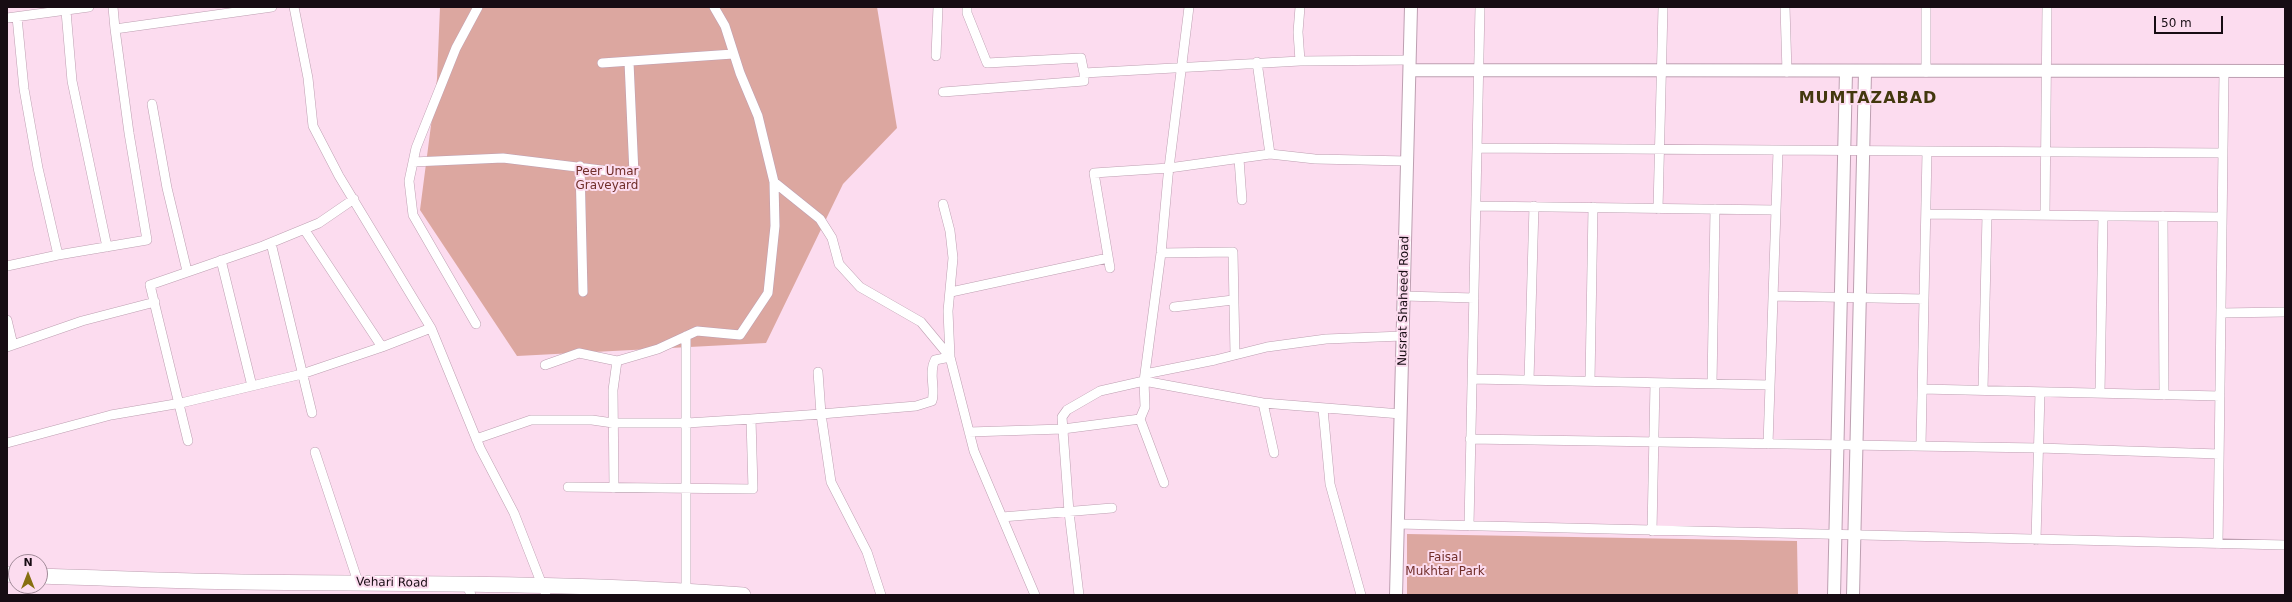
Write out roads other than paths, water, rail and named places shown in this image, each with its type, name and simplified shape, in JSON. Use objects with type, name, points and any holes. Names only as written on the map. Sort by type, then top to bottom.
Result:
[{"type":"main road","name":"Vehari Road","points":[[48,576],[239,582],[358,582],[469,590],[686,591],[744,595]]},
{"type":"street","points":[[7,18],[51,10],[66,11],[90,7]]},
{"type":"street","points":[[7,266],[58,255],[147,240],[128,133],[113,7]]},
{"type":"street","points":[[115,28],[272,7]]},
{"type":"street","points":[[294,7],[308,78],[313,126],[339,176],[431,328],[476,439],[514,513],[544,590]]},
{"type":"street","points":[[476,324],[413,215],[409,181],[416,148],[456,48],[478,7]]},
{"type":"street","points":[[545,365],[579,353],[617,361],[658,349],[698,331],[740,335],[768,293],[775,226],[774,182],[758,116],[733,54],[725,26],[714,7]]},
{"type":"street","points":[[936,56],[938,7]]},
{"type":"street","points":[[943,92],[1084,81],[1081,58],[987,63],[967,14],[967,7]]},
{"type":"street","points":[[1164,483],[1140,419],[1145,407],[1145,377],[1161,253],[1169,168],[1189,7]]},
{"type":"street","points":[[1300,7],[1300,61]]},
{"type":"street","name":"Nusrat Shaheed Road","points":[[1396,595],[1411,7]]},
{"type":"street","points":[[1468,526],[1480,7]]},
{"type":"street","points":[[1658,209],[1663,7]]},
{"type":"street","points":[[1785,7],[1787,72]]},
{"type":"street","points":[[1926,7],[1926,72]]},
{"type":"street","points":[[2045,215],[2047,7]]},
{"type":"street","points":[[66,11],[72,81],[107,247]]},
{"type":"street","points":[[17,17],[24,89],[38,168],[58,255]]},
{"type":"street","points":[[602,63],[733,54]]},
{"type":"street","points":[[1084,73],[1182,66],[1300,61],[1410,65],[1479,70],[1787,72],[2285,71]]},
{"type":"street","points":[[413,162],[503,158],[580,166],[634,174],[629,62]]},
{"type":"street","points":[[1257,62],[1270,154]]},
{"type":"street","points":[[2218,544],[2224,71]]},
{"type":"street","points":[[1834,595],[1846,72]]},
{"type":"street","points":[[1853,595],[1865,72]]},
{"type":"street","points":[[152,104],[167,188],[187,271]]},
{"type":"street","points":[[1477,148],[1863,152],[2223,153]]},
{"type":"street","points":[[1768,444],[1778,151]]},
{"type":"street","points":[[1921,446],[1927,152]]},
{"type":"street","points":[[1110,268],[1094,174],[1169,168],[1270,154],[1315,160],[1407,161]]},
{"type":"street","points":[[1239,159],[1242,200]]},
{"type":"street","points":[[580,166],[583,292]]},
{"type":"street","points":[[774,182],[820,219],[832,238],[839,264],[860,287],[921,322],[950,357]]},
{"type":"street","points":[[188,441],[181,403],[150,285],[271,243],[319,223],[354,199]]},
{"type":"street","points":[[943,204],[950,231],[953,258],[951,292],[948,311],[950,357],[974,451],[1035,595]]},
{"type":"street","points":[[1476,206],[1776,210]]},
{"type":"street","points":[[1529,380],[1534,206]]},
{"type":"street","points":[[1590,381],[1593,207]]},
{"type":"street","points":[[1712,384],[1715,209]]},
{"type":"street","points":[[1926,214],[2222,217]]},
{"type":"street","points":[[1983,390],[1987,215]]},
{"type":"street","points":[[2100,393],[2103,216]]},
{"type":"street","points":[[2163,216],[2164,395]]},
{"type":"street","points":[[304,229],[382,347]]},
{"type":"street","points":[[271,243],[312,412]]},
{"type":"street","points":[[1161,253],[1233,252],[1235,355]]},
{"type":"street","points":[[951,292],[1108,258]]},
{"type":"street","points":[[221,260],[252,386]]},
{"type":"street","points":[[1404,296],[1474,298]]},
{"type":"street","points":[[1773,296],[1924,299]]},
{"type":"street","points":[[1174,307],[1234,300]]},
{"type":"street","points":[[7,320],[10,346],[82,321],[155,302]]},
{"type":"street","points":[[2221,313],[2285,312]]},
{"type":"street","points":[[7,443],[110,415],[181,403],[302,374],[382,347],[431,328]]},
{"type":"street","points":[[686,336],[686,591]]},
{"type":"street","points":[[1079,595],[1069,512],[1062,429],[1062,417],[1067,410],[1110,387],[1267,347],[1326,339],[1403,336]]},
{"type":"street","points":[[476,439],[531,420],[592,420],[613,423],[687,424],[821,414],[926,404],[932,401],[932,366],[935,360],[950,357]]},
{"type":"street","points":[[614,488],[613,390],[617,361]]},
{"type":"street","points":[[818,372],[821,414],[831,482],[867,552],[881,595]]},
{"type":"street","points":[[1145,377],[1263,403],[1323,409],[1401,414]]},
{"type":"street","points":[[1472,379],[1770,385]]},
{"type":"street","points":[[1652,530],[1655,383]]},
{"type":"street","points":[[1922,389],[2220,396]]},
{"type":"street","points":[[2036,540],[2040,392]]},
{"type":"street","points":[[1263,403],[1274,453]]},
{"type":"street","points":[[1323,409],[1330,484],[1361,595]]},
{"type":"street","points":[[568,487],[753,490],[751,419]]},
{"type":"street","points":[[969,432],[1062,429],[1140,419]]},
{"type":"street","points":[[1470,439],[2038,448],[2219,454]]},
{"type":"street","points":[[315,452],[358,582]]},
{"type":"street","points":[[1002,517],[1112,508]]},
{"type":"street","points":[[1398,524],[1835,536],[2285,545]]},
{"type":"district","name":"MUMTAZABAD","points":[[1868,99]]},
{"type":"park label","name":"Peer Umar Graveyard","points":[[607,179]]},
{"type":"park label","name":"Faisal Mukhtar Park","points":[[1445,565]]}]
